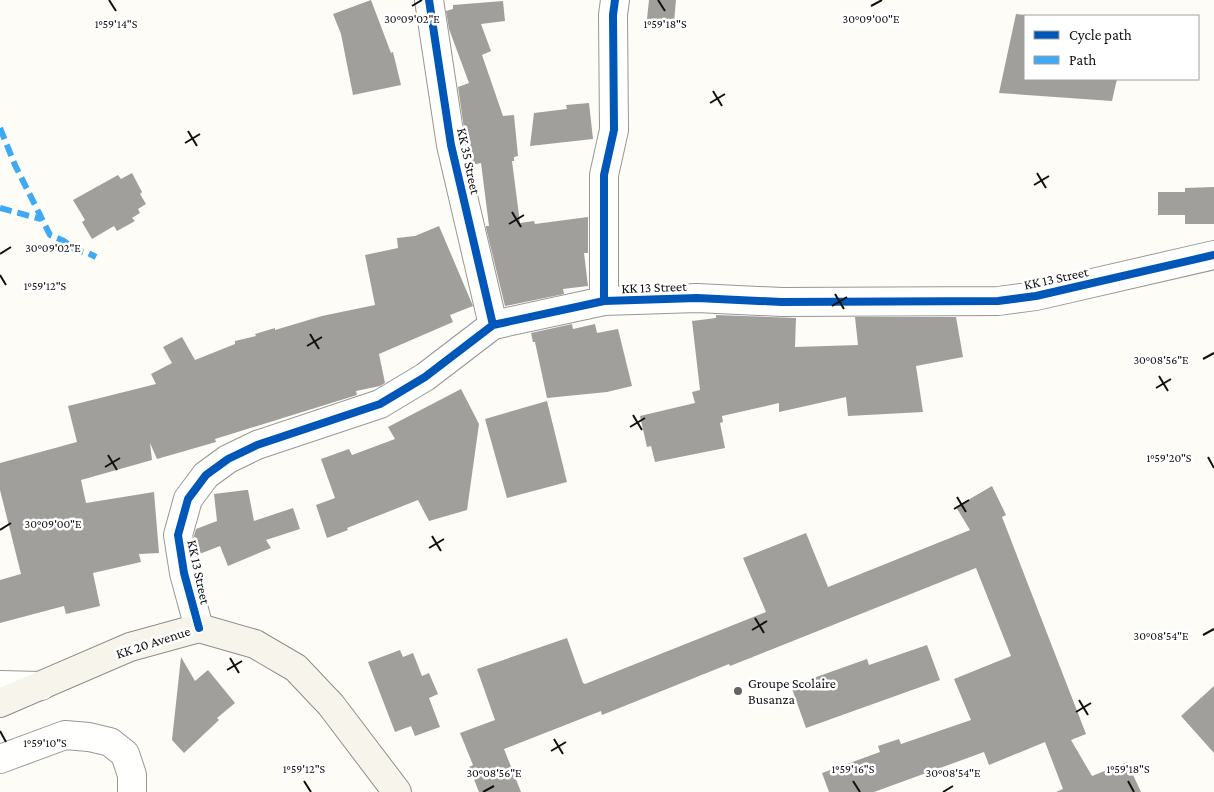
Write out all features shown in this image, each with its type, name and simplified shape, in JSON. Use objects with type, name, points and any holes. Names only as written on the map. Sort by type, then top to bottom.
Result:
[{"type":"main road","name":"KK 20 Avenue","points":[[0,703],[130,647],[199,628],[255,644],[296,668],[331,705],[397,792]]},
{"type":"street","name":"KK 35 Street","points":[[429,0],[451,145],[493,325]]},
{"type":"street","points":[[604,301],[604,175],[614,130],[615,0]]},
{"type":"street","name":"KK 13 Street","points":[[199,628],[184,573],[178,535],[188,499],[206,475],[228,459],[257,445],[380,404],[425,377],[493,325],[604,301],[697,298],[782,302],[998,301],[1036,296],[1214,255]]},
{"type":"street","points":[[0,685],[41,686]]},
{"type":"street","points":[[0,759],[65,735],[89,737],[110,742],[125,754],[132,775],[132,792]]},
{"type":"building","points":[[371,0],[391,53],[393,52],[401,85],[353,95],[341,34],[333,14]]},
{"type":"building","points":[[649,0],[676,0],[674,22],[647,19]]},
{"type":"building","points":[[503,1],[505,21],[481,24],[491,51],[482,55],[503,116],[514,115],[518,156],[514,157],[514,161],[512,161],[520,223],[534,221],[535,224],[588,217],[588,253],[584,253],[588,286],[563,289],[564,294],[505,306],[486,228],[486,226],[489,226],[481,163],[472,165],[466,142],[458,87],[469,83],[449,29],[446,11],[453,9],[453,5]]},
{"type":"building","points":[[1016,14],[1025,15],[1024,80],[1117,80],[1112,101],[999,93]]},
{"type":"building","points":[[589,103],[593,139],[530,146],[534,113],[567,109],[566,105]]},
{"type":"building","points":[[132,173],[146,204],[138,209],[140,213],[132,218],[135,221],[117,231],[114,226],[92,239],[82,222],[85,220],[73,200],[118,175],[121,179]]},
{"type":"building","points":[[1214,187],[1214,224],[1185,224],[1185,215],[1158,215],[1158,192],[1185,192],[1185,188]]},
{"type":"building","points":[[439,226],[473,306],[450,315],[453,322],[379,354],[385,383],[380,386],[356,391],[357,395],[215,439],[216,442],[157,459],[150,443],[152,460],[81,480],[86,503],[154,492],[159,553],[139,554],[141,562],[93,573],[100,606],[66,614],[64,606],[0,623],[0,580],[21,574],[0,490],[0,463],[77,442],[68,406],[156,384],[151,374],[172,363],[163,347],[182,337],[195,360],[235,344],[235,341],[256,336],[255,334],[322,316],[375,305],[365,255],[398,248],[397,238],[415,236]]},
{"type":"building","points":[[716,315],[796,318],[795,347],[858,345],[855,317],[956,317],[963,357],[916,366],[923,412],[848,416],[846,397],[779,412],[779,403],[722,416],[723,422],[720,423],[725,448],[655,462],[651,446],[647,447],[640,416],[695,403],[692,392],[700,390],[692,321],[716,318]]},
{"type":"building","points":[[572,324],[573,329],[595,324],[597,333],[618,329],[632,386],[607,392],[547,398],[535,342],[533,342],[531,333]]},
{"type":"building","points":[[461,389],[479,424],[467,510],[429,521],[418,500],[347,528],[348,530],[327,538],[316,505],[335,498],[321,459],[349,449],[352,455],[395,439],[388,427]]},
{"type":"building","points":[[547,401],[567,482],[507,498],[485,419]]},
{"type":"building","points":[[992,486],[1006,515],[1002,517],[1086,734],[1071,740],[1092,776],[1127,762],[1141,792],[1056,792],[1063,789],[1045,742],[989,765],[984,752],[874,792],[829,792],[822,773],[880,752],[878,746],[899,739],[901,744],[971,720],[954,679],[1011,656],[976,568],[730,666],[729,664],[602,715],[601,711],[504,749],[521,792],[479,792],[469,767],[473,765],[460,733],[495,720],[477,669],[567,638],[585,684],[766,612],[743,558],[806,533],[828,587],[970,530],[956,507]]},
{"type":"building","points":[[248,490],[254,521],[293,508],[300,529],[266,540],[271,548],[228,566],[220,546],[197,555],[194,536],[196,529],[217,521],[214,494]]},
{"type":"building","points":[[927,645],[940,680],[806,728],[791,686],[867,659],[869,665]]},
{"type":"building","points":[[400,650],[403,657],[413,653],[422,676],[429,673],[438,694],[429,698],[440,727],[415,736],[411,726],[395,732],[368,662]]},
{"type":"building","points":[[181,657],[195,681],[208,670],[235,703],[217,718],[219,720],[184,753],[172,740]]},
{"type":"building","points":[[1214,686],[1214,753],[1181,716]]},
{"type":"marked path","points":[[0,128],[15,165],[50,235],[64,241],[75,250],[96,257]]},
{"type":"marked path","points":[[0,208],[41,219]]},
{"type":"cycle path","points":[[429,0],[451,145],[493,325]]},
{"type":"cycle path","points":[[604,301],[604,175],[614,130],[613,15],[615,0]]},
{"type":"cycle path","points":[[199,628],[184,573],[178,535],[188,499],[206,475],[228,459],[257,445],[380,404],[425,377],[493,325],[604,301],[697,298],[782,302],[998,301],[1036,296],[1214,255]]},
{"type":"place","name":"Groupe Scolaire Busanza","points":[[738,691]]}]
